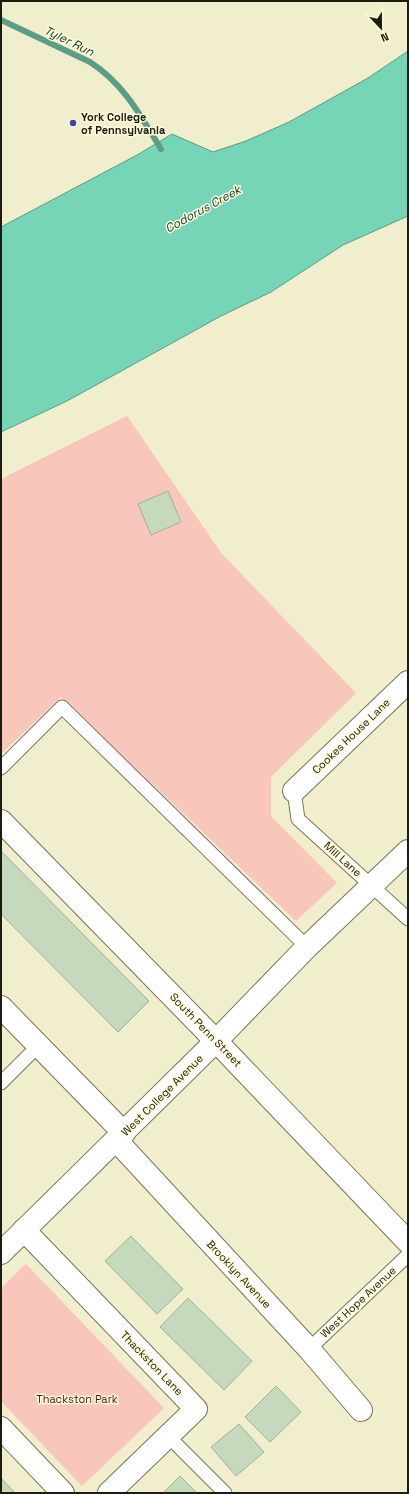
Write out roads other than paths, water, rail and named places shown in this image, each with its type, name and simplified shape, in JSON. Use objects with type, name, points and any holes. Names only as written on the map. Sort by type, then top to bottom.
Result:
[{"type":"street","name":"Cookes House Lane","points":[[294,791],[408,682]]},
{"type":"street","name":"South Penn Street","points":[[1,821],[216,1041],[408,1242]]},
{"type":"street","name":"West College Avenue","points":[[1,1253],[216,1041],[307,947],[408,851]]},
{"type":"street","name":"Brooklyn Avenue","points":[[1,1007],[39,1046],[120,1136],[309,1349],[361,1410]]},
{"type":"street","name":"Thackston Lane","points":[[24,1230],[196,1409],[169,1437],[109,1493]]},
{"type":"street","points":[[1,1428],[63,1493]]},
{"type":"lane","points":[[1,768],[62,707],[307,947]]},
{"type":"lane","name":"Mill Lane","points":[[294,791],[298,818],[408,919]]},
{"type":"lane","points":[[1,1083],[39,1046]]},
{"type":"lane","name":"West Hope Avenue","points":[[309,1349],[408,1256]]},
{"type":"lane","points":[[169,1437],[225,1493]]},
{"type":"water","name":"Codorus Creek","points":[[408,51],[408,216],[343,245],[271,292],[221,316],[67,401],[1,432],[1,227],[137,155],[172,134],[213,152],[246,141],[289,122],[368,78]]},
{"type":"waterway","name":"Tyler Run","points":[[1,20],[90,62],[102,71],[131,101],[161,149]]},
{"type":"place","name":"York College of Pennsylvania","points":[[73,123]]},
{"type":"park label","name":"Thackston Park","points":[[77,1399]]}]
